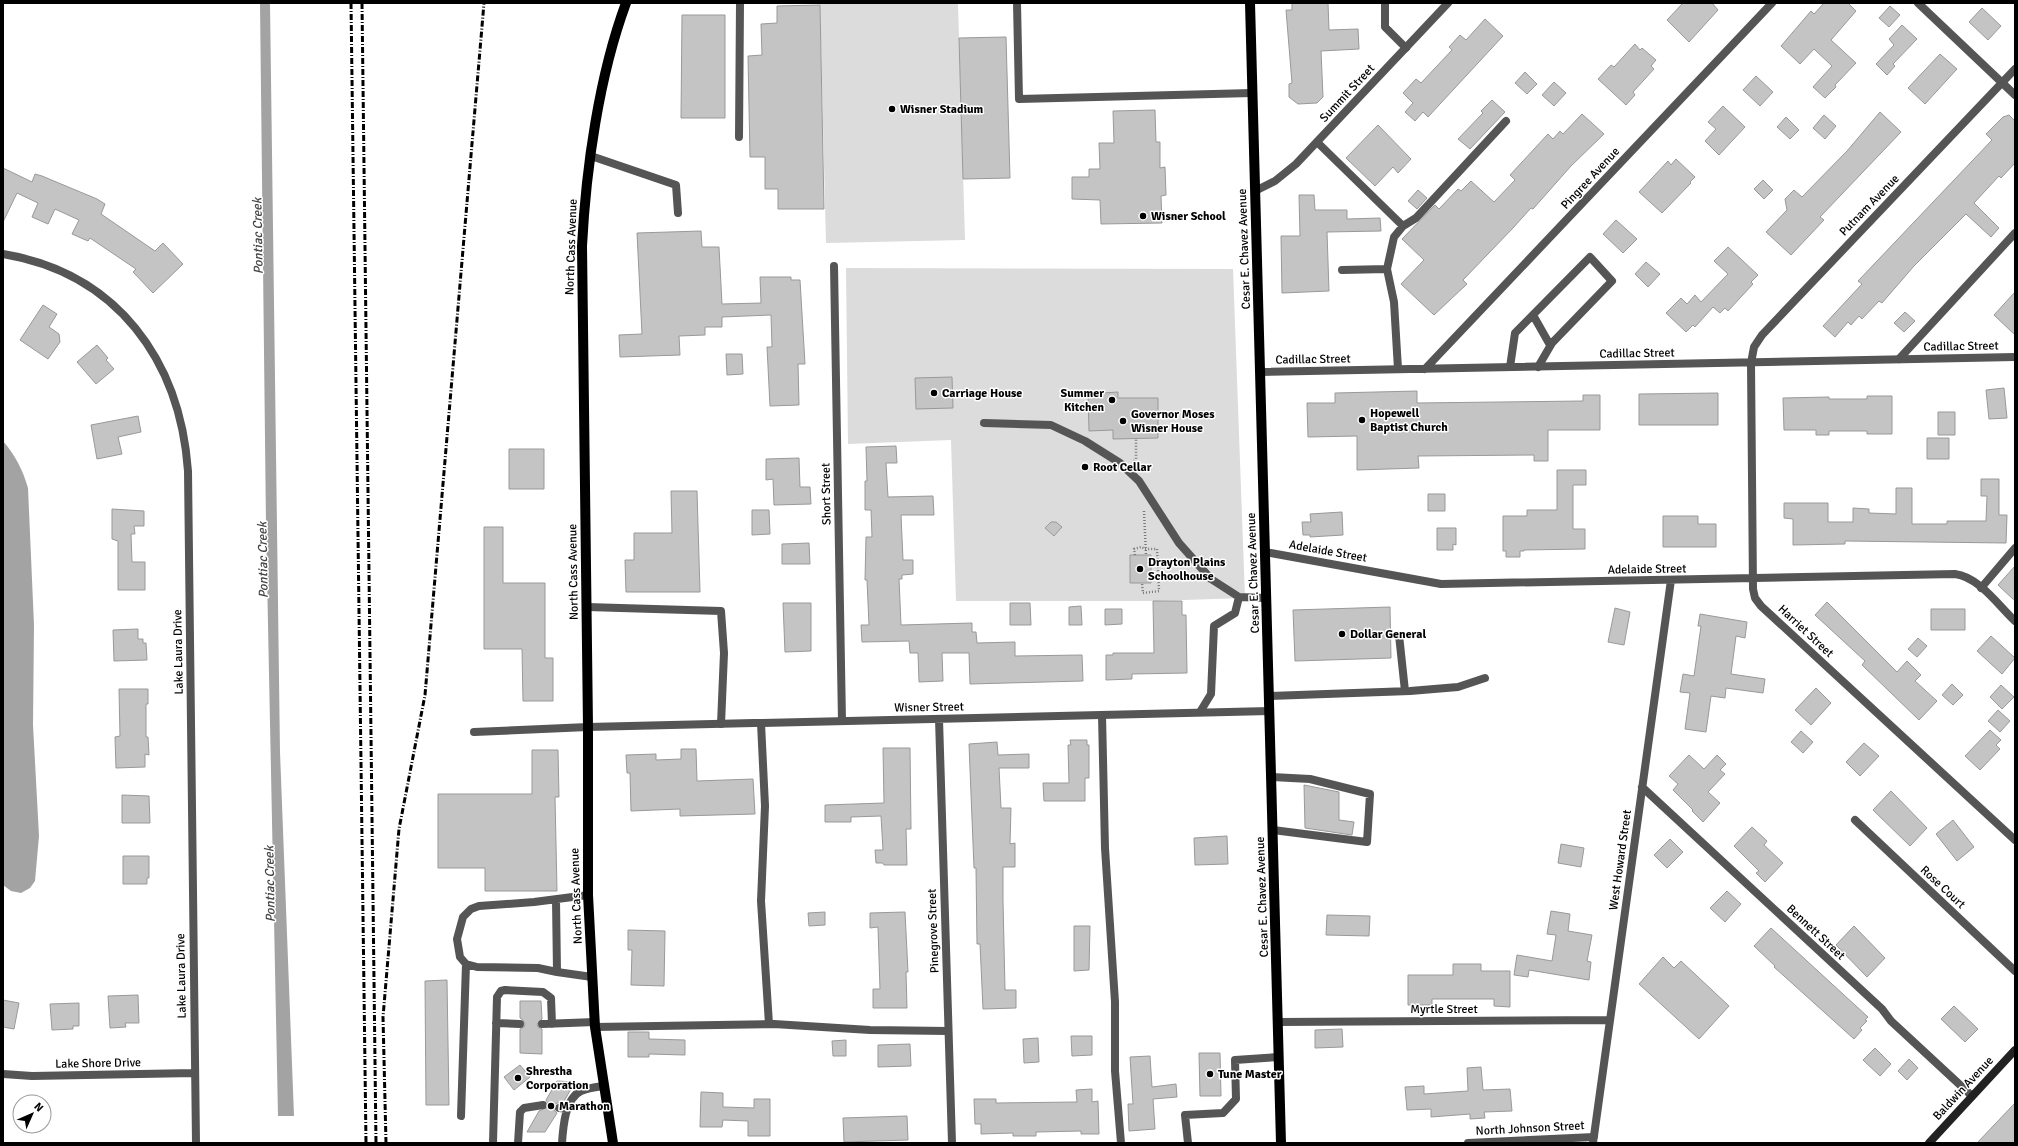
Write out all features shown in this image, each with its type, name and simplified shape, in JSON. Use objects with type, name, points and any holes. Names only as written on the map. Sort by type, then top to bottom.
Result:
[{"type":"main road","name":"North Cass Avenue","points":[[613,1143],[603,1086],[595,1024],[588,895],[587,606],[582,253],[584,214],[591,156],[610,56],[626,3]]},
{"type":"main road","name":"Cesar E. Chavez Avenue","points":[[1250,3],[1282,1143]]},
{"type":"main road","name":"Baldwin Avenue","points":[[1929,1143],[2015,1050]]},
{"type":"street","points":[[739,137],[740,3]]},
{"type":"street","points":[[1017,3],[1020,100],[1252,93]]},
{"type":"street","points":[[1386,3],[1385,26],[1406,48]]},
{"type":"street","name":"Summit Street","points":[[1255,191],[1286,173],[1448,3]]},
{"type":"street","name":"Pingree Avenue","points":[[1425,369],[1772,3]]},
{"type":"street","points":[[1918,3],[2015,95]]},
{"type":"street","name":"Putnam Avenue","points":[[1751,362],[1754,347],[1762,335],[2015,68]]},
{"type":"street","points":[[1398,369],[1394,302],[1387,269],[1394,237],[1403,226],[1416,218],[1506,121]]},
{"type":"street","points":[[1316,142],[1403,226]]},
{"type":"street","points":[[591,156],[676,185],[678,213]]},
{"type":"street","points":[[1899,359],[2015,233]]},
{"type":"street","name":"Lake Laura Drive","points":[[3,254],[36,262],[62,272],[91,288],[117,309],[138,332],[157,358],[172,390],[183,427],[188,471],[196,1143]]},
{"type":"street","points":[[1510,367],[1515,333],[1590,257],[1612,282],[1550,346],[1538,367]]},
{"type":"street","name":"Short Street","points":[[834,266],[842,721]]},
{"type":"street","points":[[1342,270],[1387,269]]},
{"type":"street","points":[[1533,315],[1550,346]]},
{"type":"street","name":"Cadillac Street","points":[[1260,372],[2015,357]]},
{"type":"street","name":"Harriet Street","points":[[1751,362],[1754,594],[1761,606],[2015,840]]},
{"type":"street","points":[[984,424],[1051,425],[1085,441],[1120,464],[1140,481],[1179,543],[1211,579],[1239,597],[1266,598]]},
{"type":"street","points":[[1981,588],[2015,548]]},
{"type":"street","name":"Adelaide Street","points":[[1265,552],[1441,584],[1955,574],[1967,577],[1981,588],[2015,621]]},
{"type":"street","name":"West Howard Street","points":[[1593,1140],[1671,580]]},
{"type":"street","points":[[1200,712],[1211,694],[1214,626],[1235,613],[1239,597]]},
{"type":"street","points":[[587,606],[721,611],[724,653],[721,724]]},
{"type":"street","points":[[1399,635],[1405,691]]},
{"type":"street","points":[[1269,696],[1405,691],[1458,687],[1485,678]]},
{"type":"street","name":"Wisner Street","points":[[474,732],[588,727],[1270,710]]},
{"type":"street","points":[[1102,715],[1105,848],[1115,1002],[1115,1072],[1121,1143]]},
{"type":"street","name":"Pinegrove Street","points":[[938,719],[952,1143]]},
{"type":"street","points":[[761,723],[765,806],[761,901],[768,1024]]},
{"type":"street","points":[[1272,777],[1310,779],[1370,794],[1367,842],[1273,830]]},
{"type":"street","name":"Bennett Street","points":[[1642,786],[1882,1009],[1888,1018],[1972,1096]]},
{"type":"street","name":"Rose Court","points":[[1855,820],[2015,971]]},
{"type":"street","points":[[588,895],[556,900],[479,906],[471,909],[463,917],[457,939],[460,957],[466,964],[477,967],[538,968],[592,977]]},
{"type":"street","points":[[556,900],[557,972]]},
{"type":"street","points":[[460,1116],[466,964]]},
{"type":"street","points":[[493,1143],[497,997],[501,991],[505,990],[543,992],[548,994],[551,998],[552,1024]]},
{"type":"street","name":"Myrtle Street","points":[[1278,1022],[1610,1020]]},
{"type":"street","points":[[496,1023],[520,1024]]},
{"type":"street","points":[[542,1024],[768,1024],[870,1030],[948,1031]]},
{"type":"street","points":[[1188,1143],[1184,1115],[1223,1114],[1236,1099],[1235,1060],[1279,1057]]},
{"type":"street","name":"Lake Shore Drive","points":[[3,1074],[32,1076],[194,1073]]},
{"type":"street","points":[[562,1143],[568,1109],[572,1100],[581,1091],[603,1086]]},
{"type":"street","points":[[518,1143],[520,1112],[524,1108],[543,1105]]},
{"type":"street","points":[[559,1108],[568,1109]]},
{"type":"street","name":"North Johnson Street","points":[[1468,1143],[1593,1140]]},
{"type":"path","points":[[1127,470],[1136,459],[1136,439]]},
{"type":"path","points":[[1146,555],[1144,500],[1147,491]]},
{"type":"path","points":[[1135,555],[1134,549],[1141,547],[1145,549],[1157,549],[1159,592],[1143,594],[1142,583]]},
{"type":"shaded area","points":[[260,3],[270,3],[280,752],[294,1116],[278,1116],[266,526]]},
{"type":"shaded area","name":"Wisner Stadium","points":[[820,3],[958,3],[965,240],[826,243]]},
{"type":"shaded area","points":[[846,268],[1233,269],[1245,598],[1153,601],[956,601],[951,440],[848,444]]},
{"type":"shaded area","points":[[3,441],[18,463],[28,488],[34,625],[33,725],[39,836],[35,881],[30,888],[21,893],[11,891],[3,885]]},
{"type":"building","points":[[1292,3],[1328,3],[1329,30],[1358,29],[1359,49],[1321,51],[1323,97],[1317,103],[1298,104],[1289,97],[1289,84],[1292,83],[1286,10],[1292,10]]},
{"type":"building","points":[[1683,3],[1712,3],[1718,10],[1689,42],[1667,20]]},
{"type":"building","points":[[1824,3],[1848,3],[1856,11],[1831,40],[1856,63],[1825,98],[1813,87],[1832,66],[1814,49],[1800,64],[1781,46],[1811,11],[1814,14]]},
{"type":"building","points":[[820,5],[824,209],[778,209],[778,189],[765,189],[765,157],[750,157],[748,56],[762,55],[761,24],[777,23],[777,6]]},
{"type":"building","points":[[1890,6],[1900,15],[1889,27],[1879,18]]},
{"type":"building","points":[[1982,8],[2001,26],[1988,40],[1969,22]]},
{"type":"building","points":[[682,15],[725,15],[725,118],[681,118]]},
{"type":"building","points":[[1485,19],[1503,36],[1428,117],[1423,112],[1415,121],[1405,112],[1413,103],[1403,93],[1416,79],[1421,83],[1452,50],[1449,47],[1460,35],[1466,40]]},
{"type":"building","points":[[1902,25],[1917,39],[1893,64],[1895,66],[1887,75],[1876,64],[1894,45],[1889,39]]},
{"type":"building","points":[[1006,37],[1010,178],[963,179],[959,38]]},
{"type":"building","points":[[1635,44],[1640,50],[1642,48],[1656,60],[1651,66],[1654,69],[1633,92],[1635,95],[1626,105],[1598,79],[1611,65],[1614,67]]},
{"type":"building","points":[[1940,54],[1957,69],[1925,104],[1908,88]]},
{"type":"building","points":[[1525,72],[1537,84],[1527,94],[1515,83]]},
{"type":"building","points":[[1756,76],[1773,92],[1760,106],[1743,90]]},
{"type":"building","points":[[1554,82],[1566,93],[1554,106],[1542,95]]},
{"type":"building","points":[[1492,100],[1505,112],[1470,149],[1458,139],[1483,113],[1481,111]]},
{"type":"building","points":[[1723,106],[1745,127],[1719,155],[1705,141],[1716,129],[1708,122]]},
{"type":"building","points":[[1155,110],[1156,142],[1160,142],[1160,168],[1165,167],[1166,195],[1161,196],[1162,223],[1101,224],[1100,200],[1072,199],[1072,177],[1089,177],[1089,169],[1100,169],[1099,143],[1114,143],[1113,111]]},
{"type":"building","points":[[1880,112],[1901,132],[1820,217],[1824,220],[1791,255],[1766,232],[1787,210],[1785,199],[1794,190],[1802,197],[1847,151]]},
{"type":"building","points":[[1582,114],[1604,134],[1571,166],[1533,209],[1531,208],[1463,280],[1467,284],[1434,315],[1401,284],[1424,260],[1402,239],[1435,205],[1439,209],[1458,189],[1461,191],[1471,181],[1494,202],[1515,180],[1510,175],[1548,134],[1553,139],[1560,131],[1563,134]]},
{"type":"building","points":[[1824,115],[1836,126],[1825,139],[1813,128]]},
{"type":"building","points":[[2009,115],[2015,121],[2015,163],[2001,178],[1999,176],[1974,203],[1999,228],[1991,237],[1966,214],[1914,266],[1882,303],[1879,301],[1862,319],[1859,316],[1851,325],[1848,322],[1835,337],[1823,326],[1862,284],[1858,281],[1992,140],[1986,134],[2003,117]]},
{"type":"building","points":[[1786,117],[1799,130],[1790,139],[1777,127]]},
{"type":"building","points":[[1378,125],[1411,159],[1398,173],[1393,167],[1375,186],[1346,158]]},
{"type":"building","points":[[1676,159],[1695,177],[1662,213],[1639,192],[1668,161],[1671,165]]},
{"type":"building","points":[[3,168],[32,182],[35,174],[42,176],[97,199],[105,204],[101,214],[155,251],[163,243],[183,264],[153,293],[133,272],[136,269],[90,238],[88,241],[72,234],[79,220],[55,209],[48,224],[32,217],[38,203],[17,193],[3,222]]},
{"type":"building","points":[[1763,180],[1773,190],[1764,199],[1754,189]]},
{"type":"building","points":[[1418,190],[1427,198],[1417,209],[1408,201]]},
{"type":"building","points":[[1299,195],[1314,195],[1315,210],[1347,210],[1347,219],[1380,218],[1381,231],[1327,232],[1329,291],[1282,293],[1281,236],[1300,236]]},
{"type":"building","points":[[1616,220],[1637,239],[1623,253],[1603,234]]},
{"type":"building","points":[[701,231],[702,247],[719,247],[722,304],[761,303],[760,277],[791,277],[791,280],[800,280],[805,364],[798,364],[799,405],[770,406],[767,347],[772,347],[771,315],[722,317],[722,327],[705,327],[705,335],[679,336],[680,355],[620,357],[619,335],[642,334],[637,233]]},
{"type":"building","points":[[1728,247],[1758,275],[1751,282],[1753,284],[1728,311],[1725,308],[1720,313],[1713,307],[1695,327],[1693,325],[1686,332],[1666,313],[1681,298],[1687,304],[1695,295],[1701,302],[1728,274],[1714,261]]},
{"type":"building","points":[[1646,262],[1660,274],[1648,287],[1635,274]]},
{"type":"building","points":[[2015,292],[2015,335],[1994,315]]},
{"type":"building","points":[[43,305],[57,314],[49,327],[59,334],[60,342],[48,359],[20,340]]},
{"type":"building","points":[[1905,312],[1915,321],[1904,332],[1894,323]]},
{"type":"building","points":[[97,345],[108,358],[106,360],[114,369],[96,384],[77,362]]},
{"type":"building","points":[[726,354],[742,354],[743,374],[727,375]]},
{"type":"building","name":"Carriage House","points":[[952,377],[953,408],[916,409],[915,378]]},
{"type":"building","points":[[2004,388],[2007,418],[1989,419],[1986,390]]},
{"type":"building","points":[[1417,391],[1417,403],[1583,401],[1583,395],[1600,395],[1600,430],[1548,430],[1548,461],[1534,461],[1534,455],[1418,456],[1419,468],[1357,470],[1357,436],[1308,437],[1307,403],[1335,403],[1335,393]]},
{"type":"building","name":"Governor Moses Wisner House","points":[[1118,392],[1118,398],[1158,398],[1158,438],[1113,439],[1113,430],[1089,431],[1088,394]]},
{"type":"building","points":[[1718,393],[1718,425],[1639,425],[1639,394]]},
{"type":"building","points":[[1867,396],[1892,396],[1892,434],[1867,434],[1867,431],[1829,431],[1829,435],[1816,435],[1816,430],[1784,430],[1783,398],[1829,397],[1829,399],[1867,399]]},
{"type":"building","points":[[1938,412],[1955,412],[1955,435],[1938,435]]},
{"type":"building","points":[[138,416],[141,432],[118,437],[122,454],[97,459],[91,425]]},
{"type":"building","points":[[1927,438],[1949,438],[1949,459],[1927,459]]},
{"type":"building","points":[[896,446],[897,463],[886,463],[888,497],[933,496],[934,515],[901,515],[903,560],[913,560],[913,574],[902,575],[902,579],[899,579],[901,625],[972,623],[972,632],[976,632],[977,643],[1015,642],[1015,656],[1082,655],[1083,681],[970,684],[969,653],[942,653],[943,681],[919,682],[918,653],[910,653],[909,641],[862,642],[861,625],[869,625],[867,580],[865,580],[866,537],[872,537],[871,510],[865,510],[865,481],[867,481],[866,447]]},
{"type":"building","points":[[509,449],[544,449],[544,489],[509,489]]},
{"type":"building","points":[[799,458],[800,487],[810,487],[811,504],[774,505],[773,479],[766,480],[766,459]]},
{"type":"building","points":[[1557,470],[1586,470],[1586,485],[1573,485],[1573,529],[1585,529],[1585,549],[1524,550],[1520,551],[1520,557],[1506,557],[1506,551],[1503,551],[1503,516],[1527,516],[1527,510],[1557,510]]},
{"type":"building","points":[[1981,479],[1999,479],[1999,515],[2007,515],[2006,543],[1845,541],[1845,544],[1793,545],[1793,519],[1784,518],[1784,503],[1828,503],[1828,522],[1853,522],[1853,508],[1869,509],[1869,513],[1896,514],[1896,488],[1912,488],[1912,524],[1947,524],[1947,521],[1986,521],[1987,496],[1981,496]]},
{"type":"building","points":[[671,491],[697,491],[700,592],[626,592],[625,560],[634,560],[634,533],[672,533]]},
{"type":"building","points":[[1428,494],[1445,494],[1445,511],[1428,511]]},
{"type":"building","points":[[112,509],[144,511],[144,526],[134,526],[135,534],[131,534],[132,562],[145,562],[145,590],[118,590],[118,541],[112,539]]},
{"type":"building","points":[[752,510],[769,510],[770,534],[752,535]]},
{"type":"building","points":[[1342,512],[1343,535],[1310,537],[1310,535],[1303,535],[1302,522],[1311,522],[1310,514]]},
{"type":"building","points":[[1663,516],[1698,516],[1698,524],[1716,524],[1716,547],[1663,547]]},
{"type":"building","points":[[1051,522],[1056,522],[1062,527],[1054,536],[1045,528]]},
{"type":"building","points":[[484,527],[503,527],[503,583],[545,583],[545,658],[553,658],[553,701],[523,701],[522,649],[484,649]]},
{"type":"building","points":[[1437,528],[1456,528],[1456,545],[1453,544],[1453,550],[1437,550]]},
{"type":"building","points":[[809,543],[810,564],[782,564],[782,544]]},
{"type":"building","name":"Drayton Plains Schoolhouse","points":[[1130,555],[1151,555],[1151,583],[1130,583]]},
{"type":"building","points":[[2015,566],[2015,601],[1998,585]]},
{"type":"building","points":[[1153,601],[1182,601],[1182,615],[1186,615],[1187,673],[1132,674],[1132,679],[1106,680],[1106,655],[1113,655],[1113,653],[1154,653]]},
{"type":"building","points":[[1827,602],[1897,672],[1907,661],[1921,675],[1915,681],[1937,701],[1919,720],[1862,665],[1865,661],[1815,615]]},
{"type":"building","points":[[783,603],[811,603],[811,651],[785,652]]},
{"type":"building","points":[[1010,603],[1030,603],[1031,625],[1010,625]]},
{"type":"building","points":[[1081,606],[1082,625],[1069,625],[1069,607]]},
{"type":"building","name":"Dollar General","points":[[1390,607],[1391,658],[1295,661],[1293,610]]},
{"type":"building","points":[[1615,608],[1630,612],[1624,645],[1608,642]]},
{"type":"building","points":[[1105,609],[1122,609],[1122,624],[1105,625]]},
{"type":"building","points":[[1931,609],[1965,609],[1965,630],[1931,630]]},
{"type":"building","points":[[1700,614],[1747,622],[1745,638],[1736,636],[1731,674],[1765,679],[1763,693],[1726,688],[1725,698],[1711,696],[1706,732],[1685,729],[1690,693],[1680,692],[1683,674],[1694,676],[1701,626],[1698,626]]},
{"type":"building","points":[[138,629],[138,639],[143,639],[143,643],[146,643],[147,660],[114,661],[113,630]]},
{"type":"building","points":[[1991,636],[2015,658],[2002,674],[1977,651]]},
{"type":"building","points":[[1918,638],[1927,646],[1917,657],[1908,649]]},
{"type":"building","points":[[1952,684],[1963,695],[1953,705],[1942,695]]},
{"type":"building","points":[[2001,685],[2014,697],[2002,709],[1990,697]]},
{"type":"building","points":[[1816,688],[1831,703],[1811,725],[1795,710]]},
{"type":"building","points":[[119,689],[148,689],[148,704],[146,704],[146,737],[148,737],[149,755],[145,754],[145,767],[116,768],[115,737],[120,736]]},
{"type":"building","points":[[1998,710],[2010,721],[2000,732],[1988,721]]},
{"type":"building","points":[[1990,730],[2001,740],[1996,745],[2000,749],[1980,770],[1965,756]]},
{"type":"building","points":[[1801,731],[1813,742],[1803,753],[1791,742]]},
{"type":"building","points":[[1070,740],[1087,740],[1087,745],[1089,745],[1089,778],[1085,778],[1085,801],[1044,801],[1043,783],[1069,783],[1068,745],[1071,745]]},
{"type":"building","points":[[997,742],[998,755],[1029,754],[1029,768],[999,768],[1001,808],[1011,808],[1010,844],[1015,843],[1015,867],[1003,867],[1003,901],[1005,990],[1016,990],[1016,1008],[983,1009],[980,944],[977,944],[976,868],[974,868],[969,744]]},
{"type":"building","points":[[1864,743],[1879,756],[1860,776],[1846,762]]},
{"type":"building","points":[[883,748],[910,748],[911,829],[906,829],[907,865],[884,865],[883,863],[876,863],[875,850],[883,850],[881,816],[851,817],[851,822],[825,822],[825,805],[884,803]]},
{"type":"building","points":[[681,749],[696,749],[697,781],[753,779],[755,814],[680,816],[680,809],[631,811],[630,773],[627,773],[626,755],[656,754],[656,760],[681,759]]},
{"type":"building","points":[[532,750],[558,750],[559,797],[555,797],[557,891],[485,891],[485,868],[438,868],[438,794],[532,794]]},
{"type":"building","points":[[1689,755],[1704,769],[1717,755],[1726,764],[1720,770],[1725,774],[1708,792],[1720,803],[1703,822],[1673,790],[1678,784],[1669,776]]},
{"type":"building","points":[[1304,785],[1339,792],[1339,820],[1354,822],[1352,835],[1305,828]]},
{"type":"building","points":[[1891,791],[1927,828],[1910,846],[1873,810]]},
{"type":"building","points":[[122,795],[149,796],[150,823],[122,823]]},
{"type":"building","points":[[1953,820],[1974,847],[1957,861],[1936,834]]},
{"type":"building","points":[[1752,827],[1767,841],[1764,845],[1783,863],[1765,882],[1756,873],[1759,871],[1734,846]]},
{"type":"building","points":[[1227,836],[1228,864],[1195,865],[1194,838]]},
{"type":"building","points":[[1670,839],[1683,852],[1667,868],[1654,855]]},
{"type":"building","points":[[1561,844],[1584,848],[1581,867],[1558,863]]},
{"type":"building","points":[[123,856],[149,856],[149,878],[147,878],[147,884],[123,884]]},
{"type":"building","points":[[1727,891],[1741,904],[1725,922],[1710,908]]},
{"type":"building","points":[[1551,911],[1570,914],[1568,931],[1592,935],[1587,961],[1591,962],[1589,980],[1529,970],[1528,977],[1514,975],[1517,955],[1552,961],[1556,935],[1547,934]]},
{"type":"building","points":[[825,912],[825,925],[809,926],[808,913]]},
{"type":"building","points":[[905,912],[908,972],[906,972],[907,1008],[873,1008],[873,989],[880,989],[878,927],[870,928],[870,913]]},
{"type":"building","points":[[1327,915],[1370,916],[1369,936],[1326,935]]},
{"type":"building","points":[[1074,926],[1090,926],[1089,970],[1074,971]]},
{"type":"building","points":[[1854,926],[1885,958],[1867,977],[1836,945]]},
{"type":"building","points":[[1771,928],[1868,1017],[1865,1020],[1867,1021],[1860,1028],[1862,1030],[1854,1039],[1774,967],[1775,966],[1754,946]]},
{"type":"building","points":[[628,930],[665,931],[664,986],[631,985],[632,950],[628,950]]},
{"type":"building","points":[[1663,957],[1674,968],[1681,961],[1729,1006],[1699,1039],[1639,984]]},
{"type":"building","points":[[1453,964],[1481,964],[1481,971],[1510,971],[1510,1007],[1494,1006],[1494,999],[1432,999],[1432,1005],[1408,1005],[1408,975],[1453,975]]},
{"type":"building","points":[[447,980],[449,1105],[426,1105],[425,981]]},
{"type":"building","points":[[138,995],[139,1023],[125,1023],[126,1027],[110,1028],[108,996]]},
{"type":"building","points":[[3,1000],[19,1003],[14,1029],[3,1027]]},
{"type":"building","points":[[520,1001],[541,1001],[542,1019],[537,1024],[538,1027],[542,1029],[542,1054],[520,1053],[520,1029],[524,1027],[525,1024],[520,1018]]},
{"type":"building","points":[[79,1003],[79,1026],[73,1026],[73,1029],[52,1030],[50,1004]]},
{"type":"building","points":[[1954,1006],[1978,1029],[1965,1042],[1941,1019]]},
{"type":"building","points":[[1342,1029],[1343,1047],[1315,1048],[1315,1030]]},
{"type":"building","points":[[628,1032],[649,1032],[649,1039],[685,1040],[685,1055],[649,1054],[649,1057],[628,1057]]},
{"type":"building","points":[[1071,1036],[1092,1036],[1092,1055],[1072,1056]]},
{"type":"building","points":[[1038,1038],[1039,1062],[1024,1063],[1023,1039]]},
{"type":"building","points":[[846,1040],[846,1056],[833,1056],[832,1041]]},
{"type":"building","points":[[910,1044],[911,1066],[878,1067],[878,1045]]},
{"type":"building","points":[[1875,1048],[1891,1064],[1880,1076],[1863,1060]]},
{"type":"building","name":"Tune Master","points":[[1199,1053],[1220,1053],[1221,1096],[1200,1096]]},
{"type":"building","points":[[1150,1056],[1152,1087],[1176,1084],[1177,1097],[1153,1099],[1155,1129],[1129,1131],[1128,1104],[1133,1104],[1130,1057]]},
{"type":"building","points":[[1909,1059],[1918,1068],[1907,1080],[1898,1071]]},
{"type":"building","points":[[520,1065],[530,1077],[514,1090],[504,1077]]},
{"type":"building","points":[[1481,1067],[1483,1090],[1510,1089],[1512,1111],[1484,1112],[1485,1118],[1470,1119],[1470,1114],[1431,1117],[1431,1109],[1407,1110],[1405,1087],[1424,1086],[1424,1094],[1468,1091],[1467,1068]]},
{"type":"building","points":[[557,1081],[575,1082],[563,1103],[557,1103],[554,1105],[554,1110],[557,1113],[545,1132],[527,1132],[539,1111],[548,1107],[546,1100]]},
{"type":"building","points":[[1092,1089],[1092,1102],[1098,1101],[1099,1134],[1081,1134],[1081,1131],[1036,1132],[1036,1136],[1013,1136],[1013,1133],[981,1134],[981,1124],[975,1124],[974,1099],[996,1099],[996,1103],[1077,1102],[1076,1090]]},
{"type":"building","points":[[701,1092],[723,1093],[723,1107],[754,1108],[754,1099],[770,1099],[770,1136],[748,1136],[748,1121],[723,1120],[722,1127],[700,1127]]},
{"type":"building","points":[[2015,1103],[2015,1143],[1977,1143]]},
{"type":"building","points":[[907,1116],[908,1140],[844,1142],[843,1118]]},
{"type":"railway","points":[[351,3],[366,1143]]},
{"type":"railway","points":[[362,3],[376,1143]]},
{"type":"railway","points":[[386,1143],[383,1017],[399,829],[425,695],[484,3]]},
{"type":"place","name":"Wisner Stadium","points":[[892,109]]},
{"type":"place","name":"Wisner School","points":[[1143,216]]},
{"type":"place","name":"Carriage House","points":[[934,393]]},
{"type":"place","name":"Summer Kitchen","points":[[1112,400]]},
{"type":"place","name":"Hopewell Baptist Church","points":[[1362,420]]},
{"type":"place","name":"Governor Moses Wisner House","points":[[1123,421]]},
{"type":"place","name":"Root Cellar","points":[[1085,467]]},
{"type":"place","name":"Drayton Plains Schoolhouse","points":[[1140,569]]},
{"type":"place","name":"Dollar General","points":[[1342,634]]},
{"type":"place","name":"Tune Master","points":[[1210,1074]]},
{"type":"place","name":"Shrestha Corporation","points":[[518,1078]]},
{"type":"place","name":"Marathon","points":[[551,1106]]},
{"type":"water label","name":"Pontiac Creek","points":[[257,236]]},
{"type":"water label","name":"Pontiac Creek","points":[[262,560]]},
{"type":"water label","name":"Pontiac Creek","points":[[269,884]]}]
